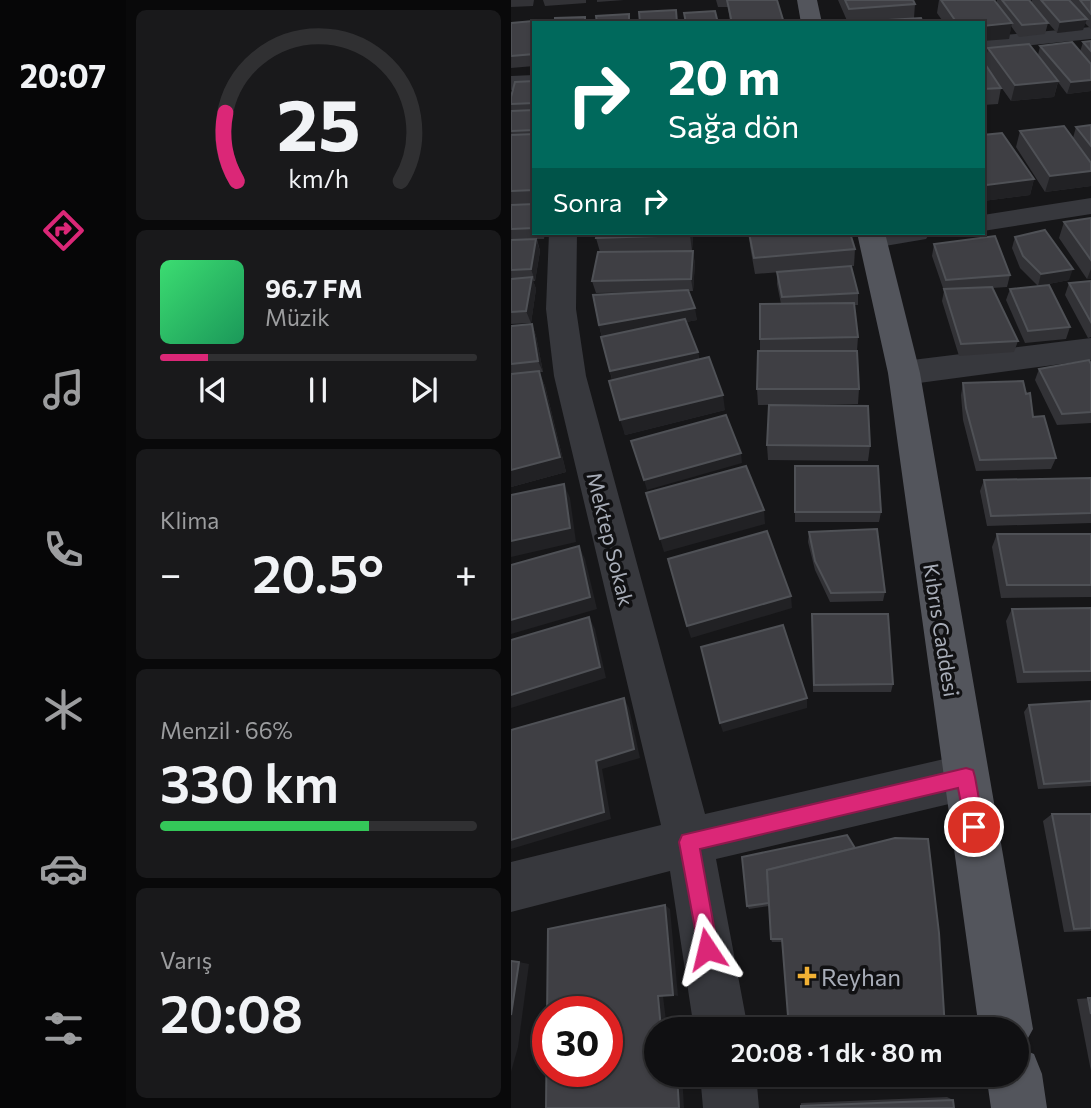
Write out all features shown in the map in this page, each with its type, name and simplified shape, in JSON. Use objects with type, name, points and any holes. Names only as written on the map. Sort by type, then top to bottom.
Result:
[{"type":"main road","points":[[807,0],[812,21]]},
{"type":"main road","name":"Kıbrıs Caddesi","points":[[872,236],[904,373],[1004,1017]]},
{"type":"main road","points":[[1016,1087],[1019,1108]]},
{"type":"street","points":[[985,44],[1091,33]]},
{"type":"street","points":[[511,83],[532,82]]},
{"type":"street","points":[[985,223],[1091,206]]},
{"type":"street","name":"Mektep Sokak","points":[[563,235],[561,309],[570,376],[689,842],[719,1017]]},
{"type":"street","points":[[904,373],[1091,349]]},
{"type":"street","points":[[511,887],[966,777]]},
{"type":"street","points":[[729,1087],[731,1108]]},
{"type":"building","points":[[727,0],[777,0],[783,21],[732,21]]},
{"type":"building","points":[[845,0],[913,0],[915,4],[849,9]]},
{"type":"building","points":[[941,0],[994,0],[1012,23],[985,26],[985,21],[956,21]]},
{"type":"building","points":[[1002,0],[1029,0],[1048,23],[1022,25]]},
{"type":"building","points":[[1041,0],[1069,0],[1087,19],[1060,22]]},
{"type":"building","points":[[1080,0],[1091,0],[1091,14]]},
{"type":"building","points":[[676,10],[677,21],[640,21],[639,12]]},
{"type":"building","points":[[715,11],[718,21],[686,21],[684,13]]},
{"type":"building","points":[[629,14],[629,21],[597,21],[596,16]]},
{"type":"building","points":[[585,17],[585,21],[555,21],[555,18]]},
{"type":"building","points":[[921,18],[922,21],[869,21]]},
{"type":"building","points":[[532,21],[532,54],[511,56],[511,23]]},
{"type":"building","points":[[1091,41],[1091,51],[1083,42]]},
{"type":"building","points":[[1072,42],[1091,64],[1091,80],[1071,82],[1040,46]]},
{"type":"building","points":[[1029,44],[1058,81],[1015,85],[988,48]]},
{"type":"building","points":[[985,64],[1001,88],[985,89]]},
{"type":"building","points":[[532,81],[532,103],[511,104],[515,82]]},
{"type":"building","points":[[532,110],[532,130],[511,131],[511,111]]},
{"type":"building","points":[[1091,125],[1091,146],[1076,127]]},
{"type":"building","points":[[1064,126],[1091,163],[1091,171],[1050,176],[1020,131]]},
{"type":"building","points":[[1002,133],[1034,179],[987,185],[985,135]]},
{"type":"building","points":[[532,134],[532,190],[511,191],[511,135]]},
{"type":"building","points":[[532,204],[532,228],[511,229],[511,205]]},
{"type":"building","points":[[1091,218],[1091,260],[1064,222]]},
{"type":"building","points":[[1045,230],[1073,269],[1041,274],[1023,256],[1015,237]]},
{"type":"building","points":[[597,235],[690,235],[596,238]]},
{"type":"building","points":[[749,235],[851,235],[855,249],[754,258]]},
{"type":"building","points":[[995,236],[1010,275],[946,280],[934,244]]},
{"type":"building","points":[[536,239],[531,269],[511,270],[511,240]]},
{"type":"building","points":[[693,251],[691,279],[592,281],[598,252]]},
{"type":"building","points":[[851,266],[858,293],[782,297],[777,272]]},
{"type":"building","points":[[532,277],[526,311],[511,312],[511,279]]},
{"type":"building","points":[[1091,281],[1091,322],[1069,283]]},
{"type":"building","points":[[1049,285],[1070,327],[1028,331],[1010,289]]},
{"type":"building","points":[[992,287],[1018,341],[961,344],[944,289]]},
{"type":"building","points":[[688,290],[695,308],[599,325],[593,295]]},
{"type":"building","points":[[854,303],[858,337],[760,339],[760,304]]},
{"type":"building","points":[[685,319],[698,352],[610,371],[601,337]]},
{"type":"building","points":[[532,324],[538,361],[511,364],[511,326]]},
{"type":"building","points":[[758,351],[857,351],[859,389],[757,389]]},
{"type":"building","points":[[709,357],[723,395],[620,420],[609,381]]},
{"type":"building","points":[[1089,360],[1091,412],[1062,414],[1039,369]]},
{"type":"building","points":[[539,371],[560,457],[511,470],[511,374]]},
{"type":"building","points":[[1023,381],[1026,394],[1030,393],[1033,417],[1044,416],[1056,458],[980,460],[966,408],[963,383]]},
{"type":"building","points":[[769,405],[868,406],[870,446],[767,445]]},
{"type":"building","points":[[726,415],[741,453],[644,480],[631,441]]},
{"type":"building","points":[[746,466],[764,510],[660,539],[646,493]]},
{"type":"building","points":[[795,466],[878,466],[881,512],[795,512]]},
{"type":"building","points":[[1091,478],[1091,513],[991,516],[984,480]]},
{"type":"building","points":[[564,484],[570,528],[511,541],[511,495]]},
{"type":"building","points":[[877,529],[885,592],[831,593],[815,561],[809,532]]},
{"type":"building","points":[[767,531],[791,596],[687,626],[668,559]]},
{"type":"building","points":[[997,534],[1091,534],[1091,585],[1007,585]]},
{"type":"building","points":[[579,546],[590,597],[511,620],[511,565]]},
{"type":"building","points":[[1091,608],[1091,671],[1024,672],[1012,609]]},
{"type":"building","points":[[812,614],[888,614],[893,684],[814,685]]},
{"type":"building","points":[[589,617],[600,667],[511,695],[511,640]]},
{"type":"building","points":[[783,625],[807,698],[720,723],[701,647]]},
{"type":"building","points":[[624,698],[634,749],[596,761],[604,812],[511,840],[511,730]]},
{"type":"building","points":[[1091,701],[1091,781],[1044,784],[1029,705]]},
{"type":"building","points":[[1052,814],[1091,814],[1091,928],[1074,929]]},
{"type":"building","points":[[847,835],[855,848],[767,870],[769,903],[747,906],[742,857]]},
{"type":"building","points":[[895,838],[928,839],[939,933],[944,1017],[788,1017],[782,939],[771,939],[767,870]]},
{"type":"building","points":[[665,905],[673,995],[658,996],[660,1017],[644,1017],[644,1087],[678,1087],[679,1108],[546,1108],[546,1087],[623,1087],[623,996],[547,996],[548,929]]},
{"type":"building","points":[[511,961],[519,962],[511,1015]]},
{"type":"building","points":[[953,1100],[954,1108],[801,1108],[801,1106]]},
{"type":"place","name":"Reyhan","points":[[807,976]]},
{"type":"route","points":[[707,949],[689,842],[966,777],[974,827]]}]
